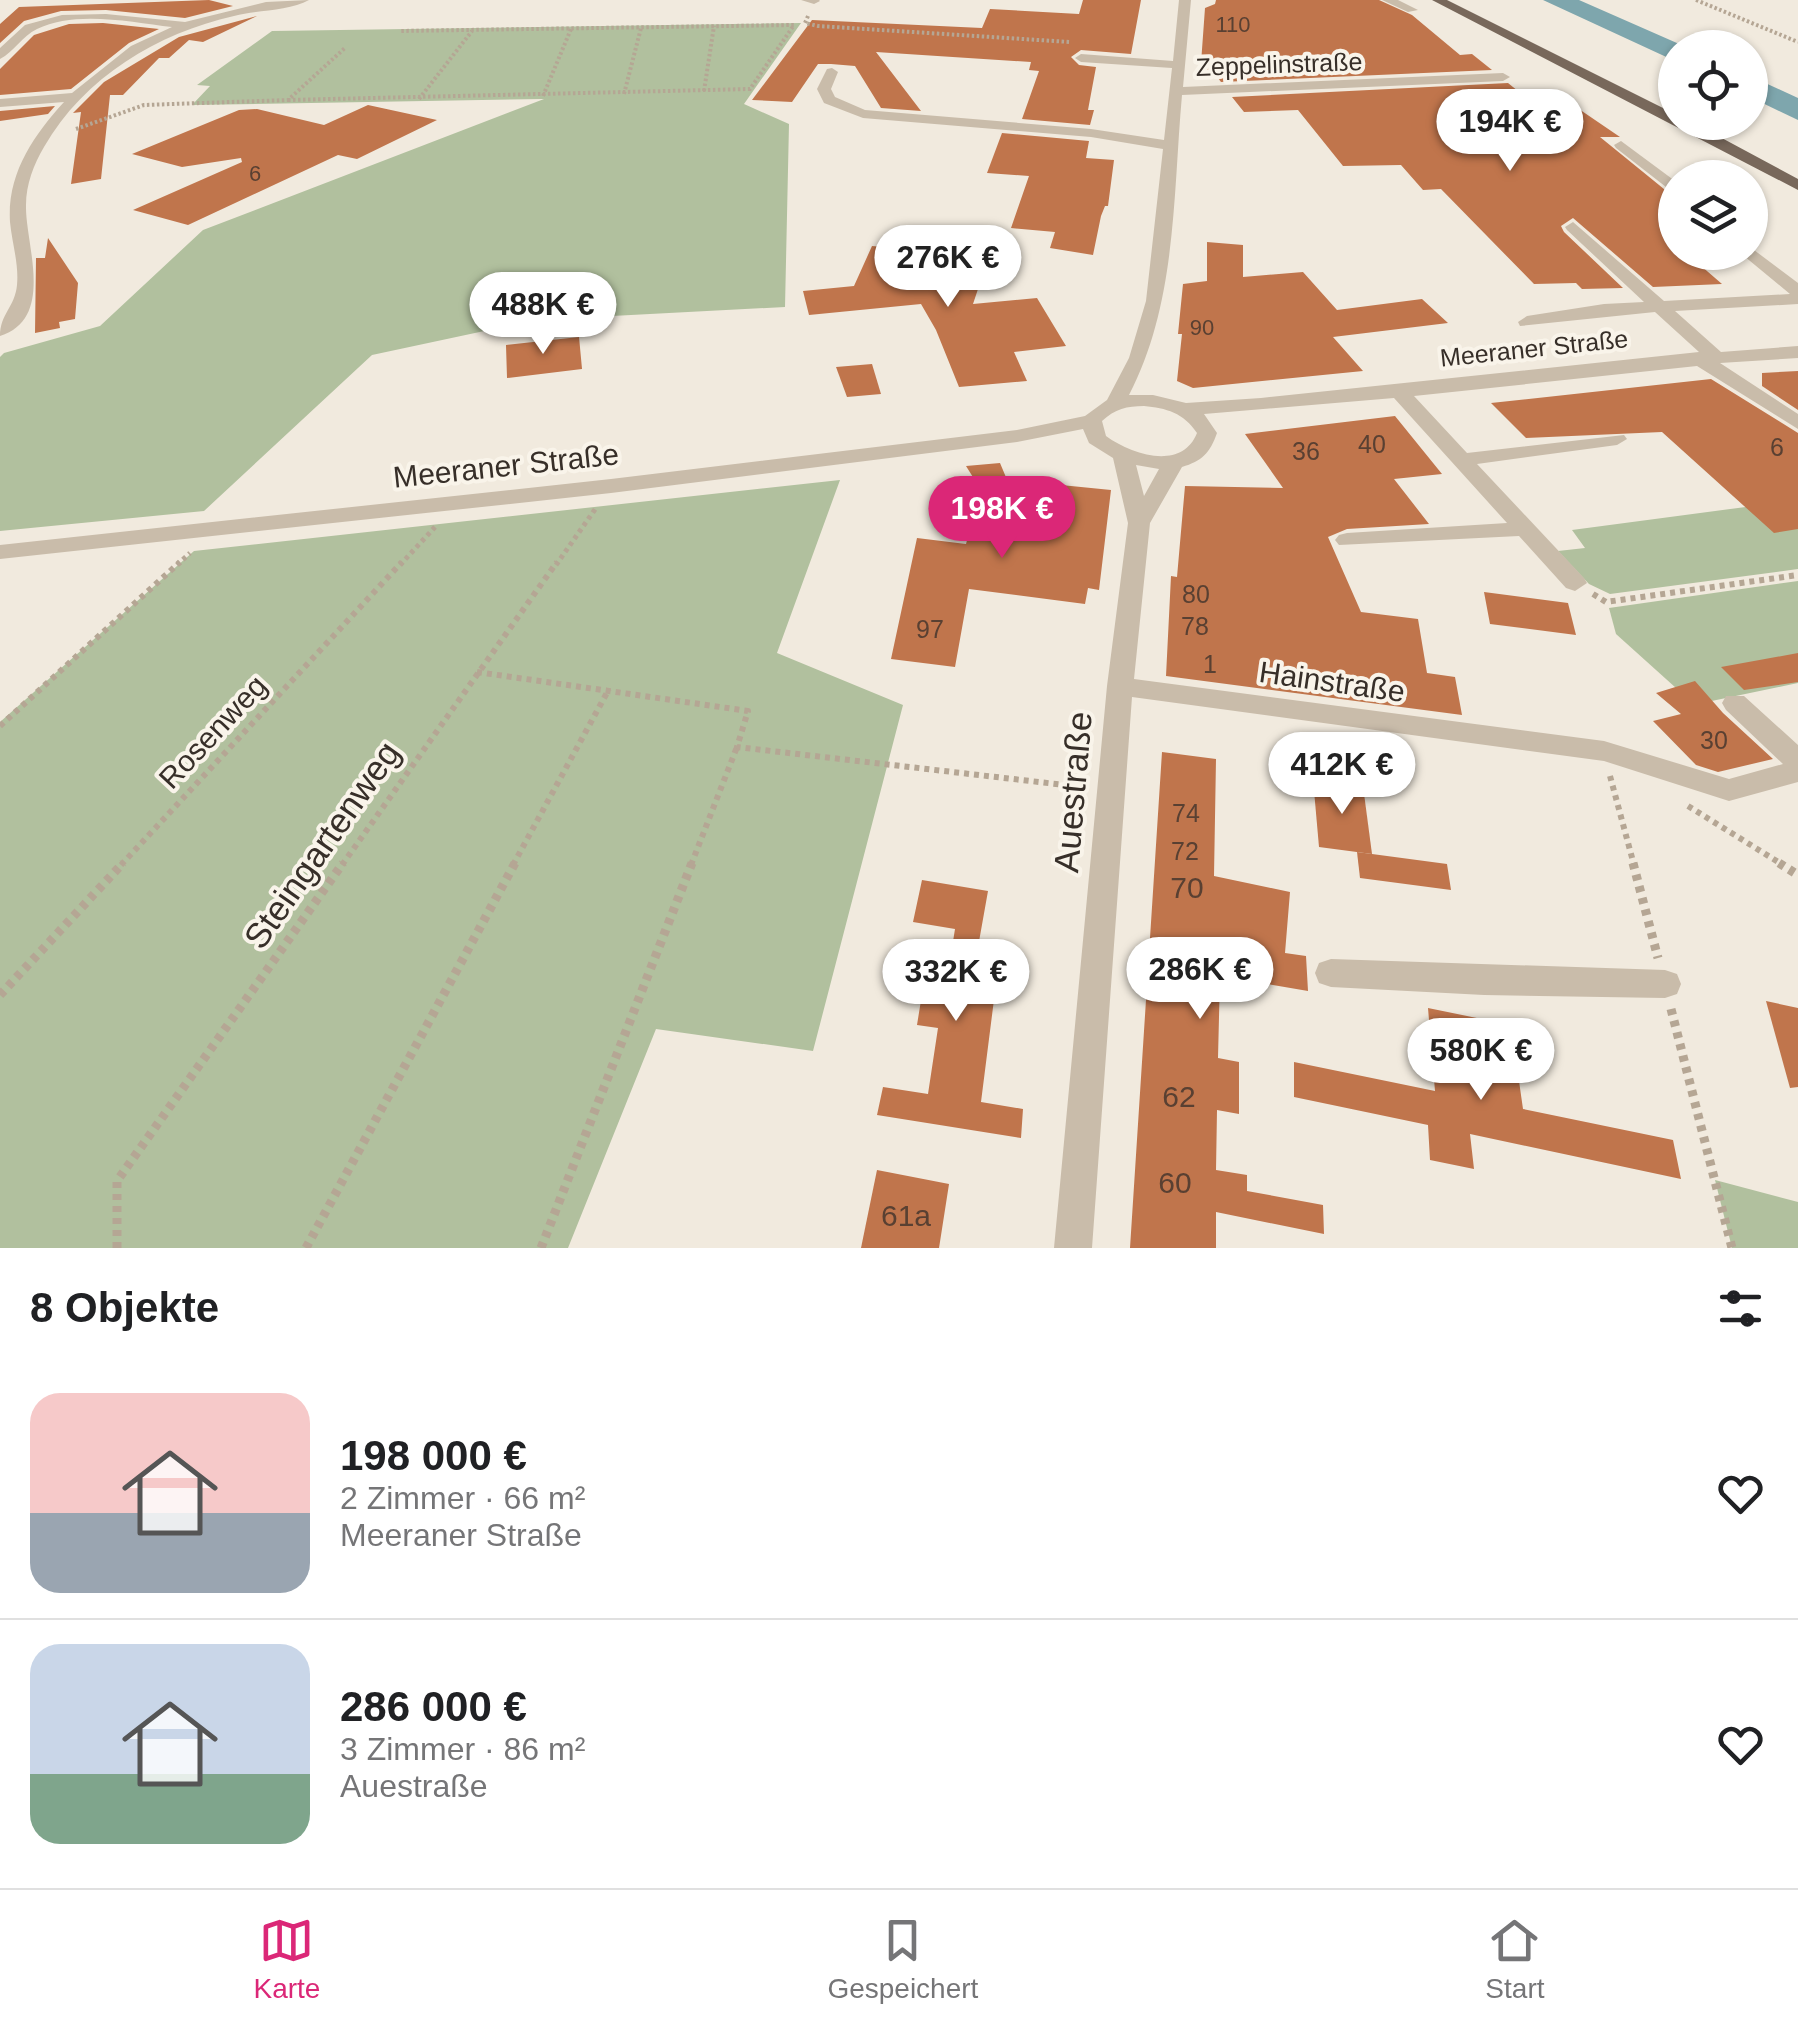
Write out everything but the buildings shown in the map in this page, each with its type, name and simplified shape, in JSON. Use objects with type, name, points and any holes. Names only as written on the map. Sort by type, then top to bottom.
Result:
[{"type":"main road","points":[[1438,0],[1658,111]]},
{"type":"main road","points":[[1714,140],[1798,185]]},
{"type":"street","points":[[0,330],[16,317],[28,282],[18,198],[37,142],[74,97],[100,70],[133,47],[257,3],[303,0]]},
{"type":"street","points":[[1115,403],[1139,358],[1154,300],[1185,0]]},
{"type":"street","points":[[1388,0],[1412,10]]},
{"type":"street","points":[[0,55],[30,27],[50,21],[138,17],[186,26]]},
{"type":"street","points":[[1082,58],[1179,65]]},
{"type":"street","points":[[832,72],[824,89],[829,100],[864,114],[1091,133],[1122,141],[1172,145]]},
{"type":"street","name":"Zeppelinstraße","points":[[1177,91],[1504,77]]},
{"type":"street","points":[[0,103],[74,97]]},
{"type":"street","points":[[1621,145],[1658,175]]},
{"type":"street","points":[[1573,226],[1707,358],[1798,422]]},
{"type":"street","points":[[1768,268],[1798,295]]},
{"type":"street","points":[[1527,322],[1657,305],[1798,295]]},
{"type":"street","name":"Meeraner Straße","points":[[1184,409],[1277,405],[1707,358],[1798,352]]},
{"type":"street","points":[[1139,358],[1158,401]]},
{"type":"street","points":[[1397,390],[1575,583]]},
{"type":"street","points":[[1092,421],[1115,403],[1158,401],[1196,416],[1206,433]]},
{"type":"street","name":"Meeraner Straße","points":[[1206,433],[1277,405]]},
{"type":"street","name":"Meeraner Straße","points":[[0,552],[221,525],[611,486],[1017,436],[1092,421]]},
{"type":"street","name":"Auestraße","points":[[1092,421],[1096,440],[1114,453],[1139,523]]},
{"type":"street","name":"Auestraße","points":[[1073,1248],[1120,686],[1139,523],[1174,462],[1197,452],[1206,433]]},
{"type":"street","name":"Meeraner Straße","points":[[1017,436],[1174,462]]},
{"type":"street","points":[[1460,460],[1616,439]]},
{"type":"street","points":[[1347,540],[1526,529]]},
{"type":"street","name":"Hainstraße","points":[[1120,686],[1604,751],[1729,790],[1798,771]]},
{"type":"street","points":[[1735,703],[1798,762]]},
{"type":"street","points":[[1331,973],[1665,984]]},
{"type":"path","points":[[811,0],[806,23],[818,26],[1085,43]]},
{"type":"path","points":[[1696,0],[1798,42]]},
{"type":"path","points":[[37,142],[144,105],[750,90],[794,25],[399,31]]},
{"type":"path","points":[[704,91],[714,26]]},
{"type":"path","points":[[624,94],[641,28]]},
{"type":"path","points":[[543,96],[571,29]]},
{"type":"path","points":[[419,99],[473,30]]},
{"type":"path","points":[[288,100],[346,47]]},
{"type":"path","name":"Steingartenweg","points":[[117,1248],[117,1181],[611,486]]},
{"type":"path","name":"Rosenweg","points":[[0,995],[460,500]]},
{"type":"path","points":[[0,726],[221,525]]},
{"type":"path","points":[[1575,583],[1606,602],[1798,575]]},
{"type":"path","points":[[478,672],[748,711],[737,748],[540,1248]]},
{"type":"path","points":[[306,1248],[609,689]]},
{"type":"path","points":[[737,748],[1111,790]]},
{"type":"path","points":[[1681,801],[1798,875]]},
{"type":"green space","points":[[801,23],[744,104],[789,124],[785,307],[536,320],[372,355],[204,511],[0,531],[0,357],[4,353],[100,326],[203,230],[544,99],[192,105],[210,86],[197,85],[272,31]]},
{"type":"green space","points":[[840,480],[777,653],[903,705],[813,1051],[656,1029],[568,1248],[0,1248],[0,722],[194,551]]},
{"type":"green space","points":[[1798,500],[1798,569],[1610,594],[1589,584],[1558,551],[1585,548],[1572,530]]},
{"type":"green space","points":[[1798,581],[1798,683],[1702,703],[1686,697],[1616,634],[1609,608]]},
{"type":"green space","points":[[1715,1180],[1798,1202],[1798,1248],[1732,1248]]},
{"type":"water","points":[[1543,0],[1579,0],[1658,35],[1658,53]]},
{"type":"water","points":[[1768,84],[1798,98],[1798,120],[1768,106]]}]
